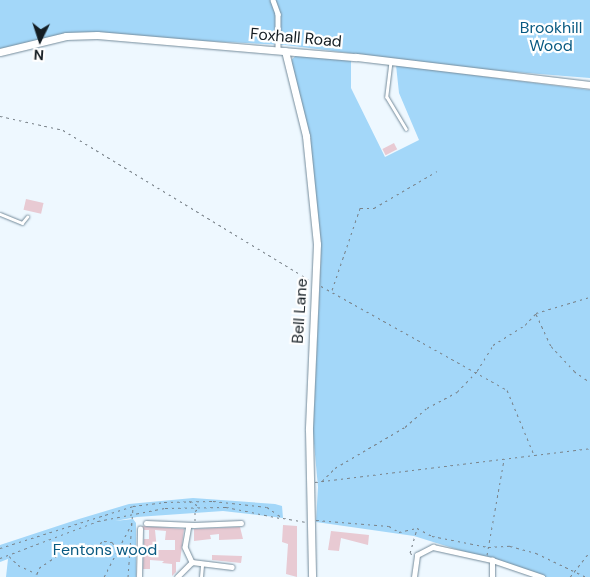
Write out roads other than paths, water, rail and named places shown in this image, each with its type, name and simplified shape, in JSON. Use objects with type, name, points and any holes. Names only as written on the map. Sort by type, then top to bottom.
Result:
[{"type":"street","points":[[274,0],[278,14],[281,50]]},
{"type":"street","name":"Foxhall Road","points":[[0,52],[81,34],[391,61],[590,85]]},
{"type":"street","name":"Bell Lane","points":[[281,50],[306,136],[317,244],[309,430],[312,577]]},
{"type":"street","points":[[146,523],[192,525],[241,523]]},
{"type":"street","points":[[192,525],[186,547],[192,562],[202,566],[232,567]]},
{"type":"street","points":[[139,577],[140,529]]},
{"type":"street","points":[[414,577],[417,555],[433,547],[492,560],[542,577]]},
{"type":"street","points":[[492,560],[492,577]]},
{"type":"street","points":[[177,577],[192,562]]},
{"type":"lane","points":[[391,61],[386,97],[406,128]]},
{"type":"lane","points":[[0,214],[22,223],[27,217]]},
{"type":"lane","points":[[202,566],[202,577]]},
{"type":"park label","name":"Brookhill Wood","points":[[551,37]]},
{"type":"park label","name":"Fentons wood","points":[[105,550]]}]
